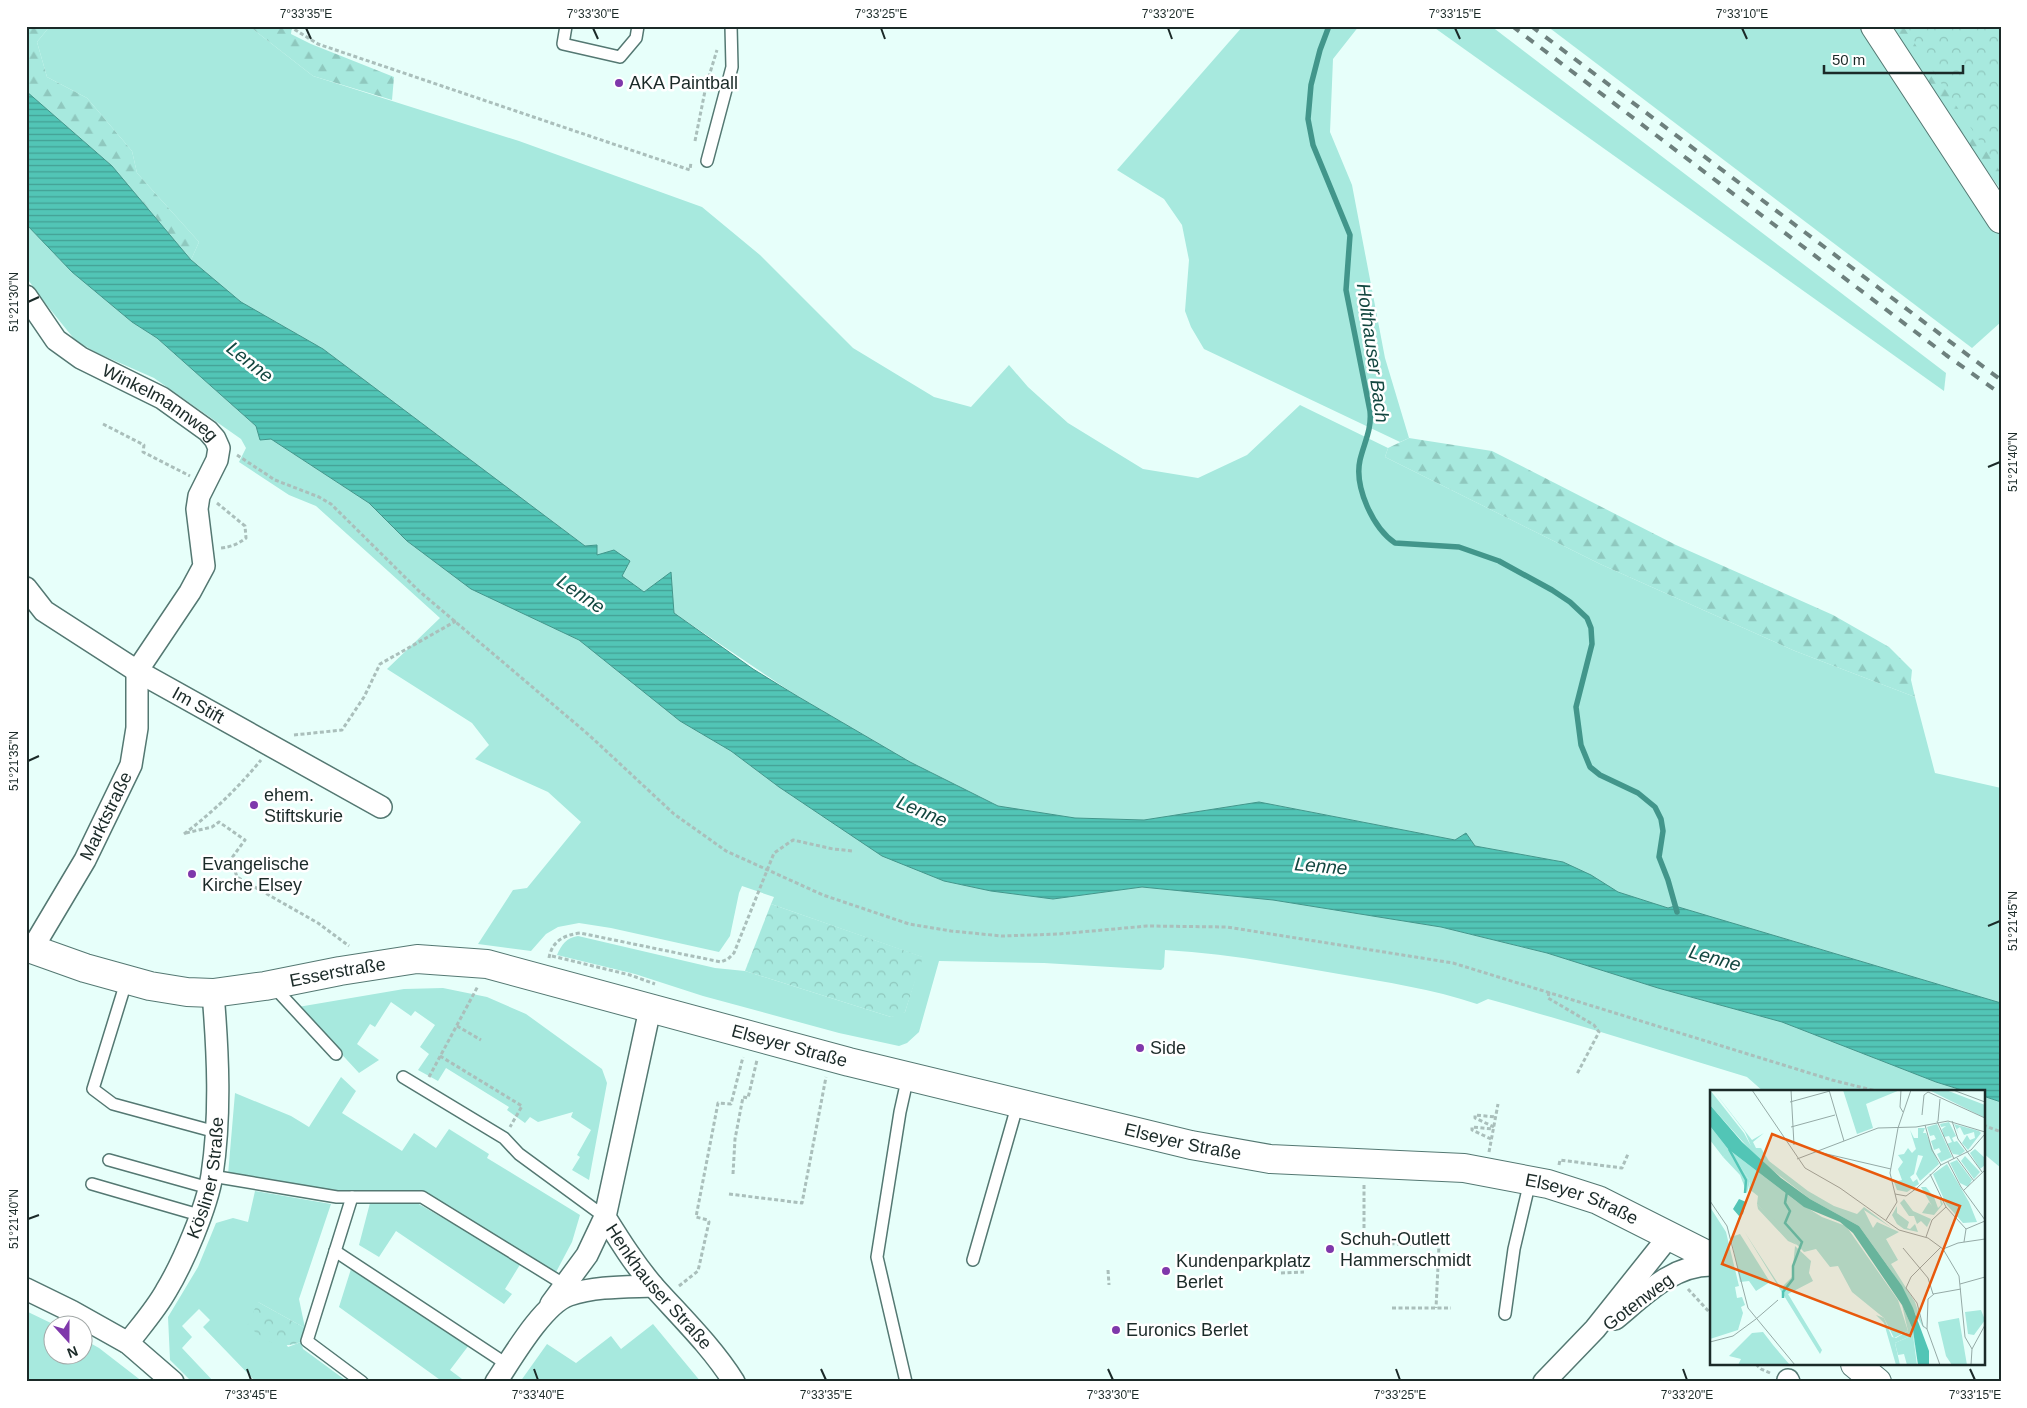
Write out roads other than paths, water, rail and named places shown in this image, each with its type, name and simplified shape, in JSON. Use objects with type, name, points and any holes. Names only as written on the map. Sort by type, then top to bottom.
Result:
[{"type":"main road","points":[[1876,26],[2001,219]]},
{"type":"main road","name":"Esserstraße","points":[[29,948],[85,968],[150,986],[187,992],[213,993],[272,985],[340,971],[418,959],[488,964],[650,1009]]},
{"type":"main road","name":"Elseyer Straße","points":[[650,1009],[830,1057],[1238,1155],[1270,1159],[1464,1168],[1541,1183],[1598,1200],[1710,1256]]},
{"type":"main road","points":[[1857,1366],[1877,1382]]},
{"type":"street","name":"Winkelmannweg","points":[[26,296],[56,340],[81,358],[162,398],[208,431],[215,439],[219,448],[218,460],[199,496],[197,509],[204,566],[190,592],[137,671]]},
{"type":"street","name":"Im Stift","points":[[26,588],[44,611],[267,752],[381,806]]},
{"type":"street","name":"Marktstraße","points":[[29,948],[85,860],[131,765],[137,728],[137,671]]},
{"type":"street","name":"Kösliner Straße","points":[[128,1343],[166,1292],[189,1243],[210,1182],[216,1132],[217,1042],[213,993]]},
{"type":"street","name":"Henkhauser Straße","points":[[650,1009],[605,1217],[626,1252],[688,1323],[734,1382]]},
{"type":"street","points":[[502,1373],[587,1255],[605,1217]]},
{"type":"street","name":"Gotenweg","points":[[1544,1382],[1572,1354],[1619,1300],[1670,1235]]},
{"type":"street","name":"Gotenweg","points":[[1572,1354],[1648,1290],[1674,1273],[1696,1265],[1710,1265]]},
{"type":"street","points":[[548,1308],[568,1295],[602,1288],[659,1292]]},
{"type":"street","points":[[26,1289],[71,1311],[128,1343],[173,1382]]},
{"type":"lane","points":[[566,26],[564,44],[620,57],[636,38],[638,26]]},
{"type":"lane","points":[[707,161],[732,67],[732,26]]},
{"type":"lane","points":[[128,980],[93,1089],[113,1104],[216,1132]]},
{"type":"lane","points":[[272,985],[336,1054]]},
{"type":"lane","points":[[403,1076],[503,1138],[518,1154],[605,1217]]},
{"type":"lane","points":[[906,1382],[877,1257],[900,1112],[908,1076]]},
{"type":"lane","points":[[973,1260],[1018,1103]]},
{"type":"lane","points":[[108,1160],[210,1182],[337,1197],[422,1197],[565,1285]]},
{"type":"lane","points":[[1506,1314],[1514,1249],[1541,1183]]},
{"type":"lane","points":[[92,1184],[199,1215]]},
{"type":"lane","points":[[352,1197],[307,1340],[362,1382]]},
{"type":"lane","points":[[335,1251],[502,1373]]},
{"type":"water","name":"Lenne","points":[[26,91],[112,166],[191,260],[241,302],[323,349],[585,546],[597,545],[597,555],[614,550],[630,561],[622,576],[644,592],[671,572],[674,613],[753,669],[910,762],[998,806],[1075,818],[1144,820],[1259,802],[1455,840],[1466,833],[1475,846],[1563,862],[1591,875],[1618,892],[1668,908],[1675,906],[2001,1003],[2001,1102],[1984,1096],[1984,1090],[1962,1090],[1936,1082],[1782,1022],[1658,988],[1547,953],[1441,927],[1273,900],[1142,887],[1053,899],[991,891],[944,881],[882,856],[779,787],[731,751],[680,721],[579,640],[471,589],[407,541],[369,503],[271,439],[260,440],[256,426],[157,338],[132,322],[72,272],[26,224]]},
{"type":"waterway","name":"Holthauser Bach","points":[[1329,26],[1320,50],[1311,85],[1308,119],[1313,145],[1350,235],[1346,290],[1370,411],[1369,430],[1360,460],[1359,471],[1367,506],[1379,528],[1395,543],[1459,547],[1499,561],[1552,590],[1570,602],[1587,618],[1591,628],[1592,644],[1576,707],[1581,745],[1590,767],[1600,775],[1638,793],[1655,807],[1661,819],[1663,831],[1659,857],[1677,912]]},
{"type":"railway","points":[[1512,26],[1946,355],[2001,394]]},
{"type":"railway","points":[[1531,26],[2001,380]]},
{"type":"place","name":"AKA Paintball","points":[[619,83]]},
{"type":"place","name":"ehem. Stiftskurie","points":[[254,805]]},
{"type":"place","name":"Evangelische Kirche Elsey","points":[[192,874]]},
{"type":"place","name":"Side","points":[[1140,1048]]},
{"type":"place","name":"Schuh-Outlett Hammerschmidt","points":[[1330,1249]]},
{"type":"place","name":"Kundenparkplatz Berlet","points":[[1166,1271]]},
{"type":"place","name":"Euronics Berlet","points":[[1116,1330]]}]
